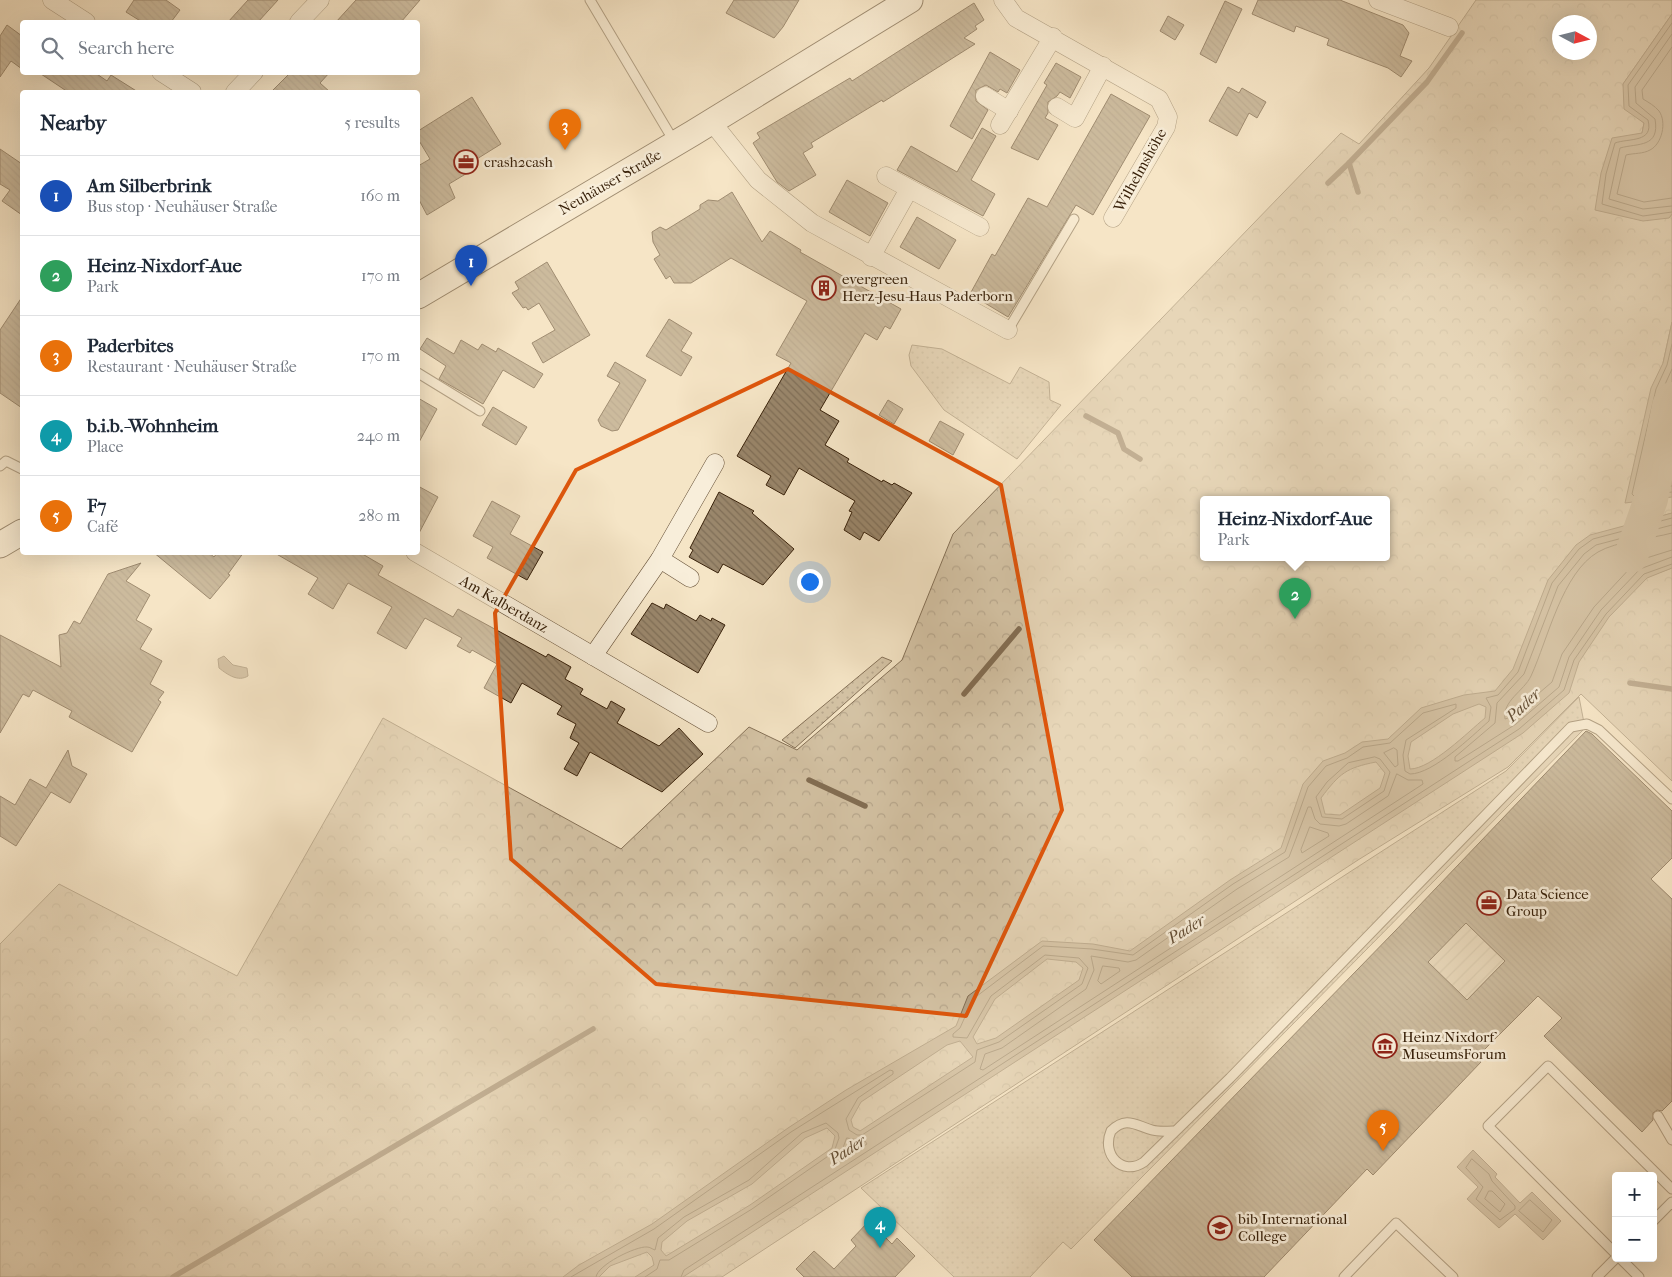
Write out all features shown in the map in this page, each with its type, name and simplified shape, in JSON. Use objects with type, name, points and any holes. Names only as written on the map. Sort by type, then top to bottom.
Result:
[{"type":"main road","name":"Neuhäuser Straße","points":[[420,295],[676,143],[910,0]]},
{"type":"main road","points":[[0,545],[20,533]]},
{"type":"street","points":[[52,0],[83,20]]},
{"type":"street","points":[[302,20],[320,0]]},
{"type":"street","name":"Wilhelmshöhe","points":[[1003,0],[1016,18],[1053,37],[1159,99],[1168,117],[1166,127],[1113,218]]},
{"type":"street","points":[[1378,0],[1449,26]]},
{"type":"street","points":[[985,96],[1004,118],[1053,37]]},
{"type":"street","points":[[1056,107],[1075,118],[1103,66]]},
{"type":"street","points":[[166,75],[189,90]]},
{"type":"street","points":[[237,90],[251,75]]},
{"type":"street","points":[[711,121],[758,180],[812,223],[871,257],[1008,330]]},
{"type":"street","points":[[886,176],[980,227]]},
{"type":"street","points":[[871,257],[909,189]]},
{"type":"street","points":[[593,656],[660,559],[715,463]]},
{"type":"street","name":"Am Kalberdanz","points":[[420,555],[708,723]]},
{"type":"street","points":[[660,559],[690,578]]},
{"type":"lane","points":[[590,0],[676,143]]},
{"type":"lane","points":[[1008,330],[1074,219]]},
{"type":"lane","points":[[420,374],[480,411]]},
{"type":"lane","points":[[0,466],[6,461],[20,468]]},
{"type":"lane","points":[[1173,1131],[1154,1130],[1135,1122],[1121,1123],[1110,1130],[1108,1150],[1111,1157],[1118,1162],[1138,1166],[1230,1078],[1571,727],[1587,724],[1599,730],[1672,799]]},
{"type":"lane","points":[[1612,1250],[1488,1126],[1548,1066],[1672,1189]]},
{"type":"lane","points":[[1658,1116],[1672,1140]]},
{"type":"lane","points":[[1657,1217],[1672,1202]]},
{"type":"lane","points":[[1344,1277],[1396,1223],[1453,1277]]},
{"type":"lane","points":[[1597,1277],[1612,1262]]},
{"type":"lane","points":[[1624,1262],[1639,1277]]},
{"type":"highlighted area","points":[[788,369],[1001,485],[1062,810],[966,1016],[656,984],[511,859],[495,613],[576,470]]},
{"type":"green space","points":[[1476,0],[1672,0],[1672,14],[1623,84],[1637,117],[1644,123],[1642,133],[1669,218],[1672,214],[1672,322],[1663,363],[1672,369],[1672,513],[1649,520],[1647,577],[1672,568],[1672,781],[1581,694],[1508,767],[1358,860],[722,1277],[0,1277],[0,944],[59,884],[237,976],[383,718],[621,849],[749,727],[797,750],[902,660],[953,534],[1341,133],[1359,144],[1429,68]]},
{"type":"green space","points":[[912,345],[942,349],[1010,384],[1020,367],[1049,382],[1050,400],[1061,405],[1017,459],[944,410],[911,366],[909,355]]},
{"type":"green space","points":[[882,657],[892,661],[795,748],[782,740]]},
{"type":"green space","points":[[1579,697],[1585,728],[1071,1249],[1063,1242],[1030,1277],[954,1277],[861,1188],[1506,771]]},
{"type":"green space","points":[[1466,923],[1505,961],[1467,1000],[1427,962]]},
{"type":"water","points":[[1672,14],[1672,214],[1669,218],[1643,221],[1595,210],[1601,173],[1612,138],[1642,133],[1644,123],[1624,109],[1623,84]]},
{"type":"water","points":[[1672,322],[1672,445],[1669,454],[1672,460],[1672,497],[1625,503],[1651,388],[1663,363]]},
{"type":"water","name":"Pader","points":[[1672,513],[1672,568],[1647,578],[1609,617],[1579,662],[1569,693],[1523,733],[683,1277],[635,1277],[654,1265],[652,1257],[647,1252],[610,1266],[599,1277],[563,1277],[579,1265],[652,1224],[788,1128],[846,1090],[956,1026],[968,996],[1042,941],[1093,944],[1130,951],[1230,880],[1281,848],[1303,784],[1323,761],[1345,753],[1362,742],[1388,739],[1421,708],[1464,695],[1495,691],[1513,669],[1548,580],[1576,545],[1590,535]],"holes":[[[1479,704],[1486,707],[1485,718],[1449,749],[1428,763],[1410,769],[1408,756],[1411,742],[1453,714]],[[1376,762],[1385,773],[1380,788],[1340,815],[1325,814],[1321,798],[1339,777],[1350,769]],[[1047,959],[1076,962],[1083,968],[1079,980],[996,1038],[977,1044],[973,1037],[995,999]],[[960,1041],[973,1057],[860,1131],[853,1127],[851,1120],[861,1102],[947,1045]],[[827,1128],[835,1136],[832,1148],[750,1205],[666,1256],[661,1250],[662,1242],[687,1221],[752,1184],[805,1138]]]},
{"type":"water","points":[[224,656],[233,665],[247,668],[248,676],[237,678],[219,668],[218,659]]},
{"type":"water","points":[[1473,1150],[1497,1174],[1495,1177],[1520,1203],[1532,1192],[1561,1221],[1543,1240],[1515,1214],[1499,1228],[1467,1199],[1478,1187],[1457,1167]]},
{"type":"building","points":[[134,0],[166,0],[180,10],[172,20],[139,20],[126,12]]},
{"type":"building","points":[[248,0],[278,0],[260,20],[230,20]]},
{"type":"building","points":[[356,0],[420,0],[403,20],[338,20]]},
{"type":"building","points":[[734,0],[799,0],[774,38],[726,13]]},
{"type":"building","points":[[1258,0],[1340,0],[1403,25],[1409,33],[1400,56],[1412,61],[1401,77],[1388,68],[1327,45],[1329,39],[1296,26],[1294,32],[1252,14]]},
{"type":"building","points":[[1225,1],[1242,9],[1216,63],[1200,54]]},
{"type":"building","points":[[974,3],[984,20],[975,26],[977,29],[964,38],[975,44],[883,102],[882,100],[811,143],[813,147],[803,153],[816,175],[789,191],[777,182],[753,143],[760,138],[757,133],[850,78],[852,81]]},
{"type":"building","points":[[1168,16],[1184,25],[1175,40],[1160,31]]},
{"type":"building","points":[[7,25],[20,35],[20,68],[11,61],[0,77],[0,36]]},
{"type":"building","points":[[990,52],[1020,70],[1007,93],[1000,89],[998,92],[986,85],[976,90],[976,101],[988,110],[972,139],[950,126]]},
{"type":"building","points":[[1056,63],[1081,77],[1070,98],[1060,92],[1048,102],[1048,113],[1045,118],[1058,125],[1038,160],[1011,148],[1047,85],[1044,83]]},
{"type":"building","points":[[42,75],[98,75],[107,81],[111,75],[135,90],[65,90]]},
{"type":"building","points":[[288,75],[327,75],[320,83],[328,90],[273,90]]},
{"type":"building","points":[[1228,87],[1239,93],[1242,88],[1266,102],[1257,118],[1249,113],[1237,136],[1209,121]]},
{"type":"building","points":[[1111,94],[1150,116],[1093,215],[1076,205],[1008,317],[970,294],[992,254],[995,256],[1028,198],[1047,207]]},
{"type":"building","points":[[472,97],[501,144],[472,162],[474,169],[449,184],[455,198],[427,215],[420,202],[420,165],[430,159],[420,142],[420,130]]},
{"type":"building","points":[[982,128],[996,136],[971,180],[995,194],[983,216],[897,170],[911,146],[957,172]]},
{"type":"building","points":[[0,149],[20,163],[20,214],[2,201],[10,190],[0,184]]},
{"type":"building","points":[[847,180],[888,203],[870,236],[829,212]]},
{"type":"building","points":[[732,192],[762,242],[770,231],[801,250],[800,252],[901,309],[890,329],[885,326],[877,340],[865,333],[820,410],[839,421],[825,445],[849,459],[847,462],[882,482],[883,480],[892,485],[894,483],[912,493],[879,541],[864,532],[860,540],[844,530],[852,512],[849,511],[855,501],[799,468],[784,495],[766,485],[771,476],[737,456],[791,363],[776,355],[807,301],[731,258],[691,283],[674,283],[670,276],[666,279],[654,259],[660,255],[653,242],[652,232],[660,227],[666,230],[700,209],[700,205],[708,200],[718,201]]},
{"type":"building","points":[[917,217],[956,240],[939,269],[900,247]]},
{"type":"building","points":[[547,262],[590,335],[543,363],[532,343],[555,330],[539,303],[528,310],[526,307],[523,308],[512,293],[519,289],[515,282]]},
{"type":"building","points":[[20,300],[20,407],[0,393],[0,330]]},
{"type":"building","points":[[669,319],[692,333],[681,351],[692,357],[681,376],[646,356]]},
{"type":"building","points":[[427,338],[454,354],[461,340],[478,350],[482,344],[496,352],[498,348],[543,374],[534,388],[503,370],[483,404],[439,379],[446,366],[420,349]]},
{"type":"building","points":[[615,362],[646,380],[618,430],[612,431],[601,426],[598,420],[620,383],[607,376]]},
{"type":"building","points":[[420,399],[437,409],[420,440]]},
{"type":"building","points":[[888,400],[903,409],[894,424],[879,415]]},
{"type":"building","points":[[493,407],[527,427],[516,445],[482,425]]},
{"type":"building","points":[[940,421],[964,434],[953,455],[929,441]]},
{"type":"building","points":[[420,487],[438,497],[420,531]]},
{"type":"building","points":[[719,492],[754,511],[752,513],[794,549],[763,585],[723,564],[718,573],[689,557],[693,550],[690,548]]},
{"type":"building","points":[[492,501],[520,516],[510,534],[543,552],[527,580],[487,558],[493,547],[473,536]]},
{"type":"building","points":[[157,555],[212,555],[214,557],[216,555],[242,555],[228,574],[230,575],[210,599]]},
{"type":"building","points":[[278,555],[364,555],[383,566],[378,575],[453,617],[458,609],[546,657],[548,654],[571,667],[565,679],[583,689],[580,694],[607,709],[611,701],[625,709],[617,723],[659,746],[679,728],[703,754],[662,792],[590,752],[577,776],[564,769],[579,743],[570,738],[576,724],[557,714],[562,706],[522,683],[511,703],[484,688],[497,664],[472,650],[470,653],[457,646],[462,638],[425,618],[406,649],[377,633],[392,607],[348,583],[333,609],[308,594],[318,578]]},
{"type":"building","points":[[141,563],[126,581],[150,595],[136,620],[152,629],[140,649],[162,661],[150,684],[164,692],[158,700],[161,702],[132,752],[69,717],[72,711],[33,690],[29,697],[23,694],[0,733],[0,635],[61,667],[59,635],[67,633],[74,621],[80,624],[108,574]]},
{"type":"building","points":[[652,603],[664,609],[666,604],[696,621],[700,615],[711,621],[712,618],[725,625],[698,673],[631,634]]},
{"type":"building","points":[[1586,731],[1592,734],[1672,811],[1672,858],[1651,879],[1672,899],[1672,1101],[1662,1111],[1657,1110],[1653,1113],[1653,1120],[1642,1132],[1544,1036],[1562,1018],[1538,996],[1476,1058],[1481,1062],[1373,1175],[1367,1169],[1264,1277],[1132,1277],[1094,1240],[1395,931]],"holes":[[[1466,923],[1505,961],[1467,1000],[1428,962]]]},
{"type":"building","points":[[68,750],[72,766],[87,774],[70,803],[51,792],[16,846],[0,836],[0,796],[15,805],[30,779],[46,788]]},
{"type":"building","points":[[869,1221],[892,1244],[897,1238],[915,1256],[895,1277],[804,1277],[796,1269],[814,1251],[834,1269],[856,1246],[851,1240]]},
{"type":"waterway","points":[[1358,192],[1349,163],[1427,82],[1462,33]]},
{"type":"waterway","points":[[1328,183],[1349,163]]},
{"type":"waterway","points":[[1631,556],[1651,499],[1672,399]]},
{"type":"waterway","points":[[1086,416],[1118,433],[1124,449],[1140,459]]},
{"type":"waterway","points":[[964,694],[1019,629]]},
{"type":"waterway","points":[[1630,683],[1672,689]]},
{"type":"waterway","points":[[809,780],[865,806]]},
{"type":"waterway","points":[[173,1277],[593,1029]]},
{"type":"place","name":"Paderbites","points":[[565,150]]},
{"type":"place","name":"crash2cash","points":[[466,162]]},
{"type":"place","name":"Am Silberbrink","points":[[471,286]]},
{"type":"place","name":"evergreen Herz-Jesu-Haus Paderborn","points":[[824,288]]},
{"type":"place","name":"Heinz-Nixdorf-Aue","points":[[1295,619]]},
{"type":"place","name":"Data Science Group","points":[[1489,903]]},
{"type":"place","name":"Heinz Nixdorf MuseumsForum","points":[[1385,1046]]},
{"type":"place","name":"F7","points":[[1383,1151]]},
{"type":"place","name":"bib International College","points":[[1220,1228]]},
{"type":"place","name":"b.i.b.-Wohnheim","points":[[880,1248]]}]
